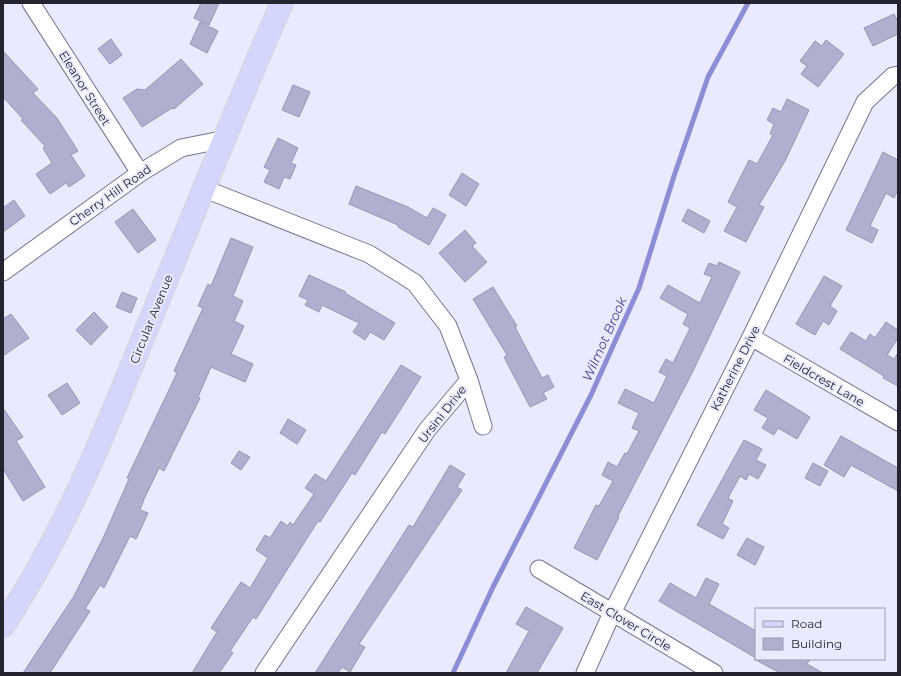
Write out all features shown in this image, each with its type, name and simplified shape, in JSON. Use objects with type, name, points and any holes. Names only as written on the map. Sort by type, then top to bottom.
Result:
[{"type":"main road","name":"Circular Avenue","points":[[3,626],[41,564],[70,510],[282,3]]},
{"type":"street","name":"Eleanor Street","points":[[31,3],[140,173]]},
{"type":"street","name":"Katherine Drive","points":[[585,673],[612,613],[751,337],[865,102],[893,76],[898,75]]},
{"type":"street","name":"Cherry Hill Road","points":[[3,272],[140,173],[181,148],[226,139]]},
{"type":"street","name":"Ursini Drive","points":[[205,189],[369,254],[415,283],[448,326],[469,380],[428,430],[264,673]]},
{"type":"street","name":"Fieldcrest Lane","points":[[751,337],[898,422]]},
{"type":"street","points":[[469,380],[483,426]]},
{"type":"street","name":"East Clover Circle","points":[[539,569],[714,673]]},
{"type":"building","points":[[201,3],[219,3],[209,25],[194,18]]},
{"type":"building","points":[[894,14],[898,22],[898,34],[873,46],[864,28]]},
{"type":"building","points":[[200,22],[218,31],[207,53],[190,44]]},
{"type":"building","points":[[111,39],[122,55],[110,64],[98,49]]},
{"type":"building","points":[[826,40],[844,54],[818,87],[801,74],[807,66],[800,61],[815,41],[822,46]]},
{"type":"building","points":[[3,51],[38,89],[33,93],[57,118],[78,151],[71,155],[85,176],[69,187],[66,183],[50,194],[36,174],[52,163],[43,148],[45,146],[21,120],[23,119],[3,97]]},
{"type":"building","points":[[181,59],[203,84],[174,109],[172,108],[142,127],[123,98],[137,89],[145,90]]},
{"type":"building","points":[[293,85],[310,92],[299,117],[282,110]]},
{"type":"building","points":[[787,99],[809,110],[785,161],[759,205],[764,207],[746,242],[724,231],[737,207],[728,202],[749,160],[757,164],[773,135],[770,134],[774,124],[767,120],[773,108],[781,112]]},
{"type":"building","points":[[278,138],[298,148],[291,163],[296,165],[290,179],[284,177],[279,189],[264,182],[270,170],[264,167]]},
{"type":"building","points":[[883,152],[898,160],[898,190],[894,198],[886,193],[870,226],[878,230],[872,243],[846,230]]},
{"type":"building","points":[[462,173],[479,184],[466,206],[449,195]]},
{"type":"building","points":[[356,186],[408,207],[427,218],[433,208],[446,215],[429,245],[398,227],[398,225],[349,204]]},
{"type":"building","points":[[14,200],[25,216],[3,232],[3,208]]},
{"type":"building","points":[[133,209],[156,240],[138,253],[115,222]]},
{"type":"building","points":[[688,209],[710,221],[704,233],[682,221]]},
{"type":"building","points":[[465,230],[476,243],[472,246],[487,262],[465,282],[439,253]]},
{"type":"building","points":[[231,238],[253,247],[233,296],[243,301],[234,321],[244,326],[231,354],[253,364],[245,382],[211,367],[198,397],[200,398],[164,471],[159,468],[144,499],[140,510],[148,513],[136,539],[130,536],[104,588],[100,585],[85,609],[90,611],[50,673],[23,673],[74,596],[104,536],[129,479],[127,478],[177,373],[174,371],[203,308],[198,306],[208,284],[211,286]]},
{"type":"building","points":[[719,262],[740,272],[692,373],[618,516],[619,517],[597,560],[574,548],[596,505],[599,506],[613,481],[602,475],[608,462],[617,467],[625,453],[627,454],[639,431],[632,428],[639,413],[618,403],[625,389],[654,403],[667,376],[659,372],[666,359],[673,363],[690,328],[683,324],[688,314],[660,298],[668,285],[700,303],[712,277],[704,274],[709,263],[717,266]]},
{"type":"building","points":[[309,275],[346,292],[345,293],[395,323],[384,340],[370,332],[365,340],[353,332],[359,323],[322,305],[319,312],[305,305],[308,300],[299,296]]},
{"type":"building","points":[[824,276],[842,286],[830,306],[837,311],[829,325],[823,321],[815,335],[796,324]]},
{"type":"building","points":[[493,287],[517,326],[515,327],[542,378],[548,375],[554,387],[543,393],[547,399],[530,407],[504,357],[507,355],[473,299]]},
{"type":"building","points":[[122,292],[137,298],[131,313],[116,307]]},
{"type":"building","points":[[94,312],[108,327],[91,345],[76,330]]},
{"type":"building","points":[[11,314],[29,338],[3,356],[3,319]]},
{"type":"building","points":[[886,322],[898,330],[898,338],[887,355],[894,359],[898,353],[898,386],[883,378],[884,376],[840,349],[851,332],[866,341],[870,334],[875,338]]},
{"type":"building","points":[[401,365],[421,377],[385,434],[382,432],[355,475],[352,473],[320,522],[318,521],[256,619],[253,617],[230,651],[233,653],[219,673],[192,673],[217,632],[211,628],[241,582],[250,588],[268,558],[256,550],[265,535],[270,538],[281,521],[288,526],[290,522],[293,525],[314,494],[305,488],[315,474],[326,481]]},
{"type":"building","points":[[67,383],[80,403],[62,415],[48,395]]},
{"type":"building","points":[[766,390],[810,417],[797,439],[778,428],[774,435],[762,428],[768,418],[754,410]]},
{"type":"building","points":[[3,408],[23,437],[16,441],[45,487],[23,501],[3,469]]},
{"type":"building","points":[[288,419],[306,430],[297,444],[280,433]]},
{"type":"building","points":[[841,436],[898,468],[898,491],[851,465],[844,477],[824,465]]},
{"type":"building","points":[[744,440],[762,449],[756,460],[766,465],[758,479],[749,474],[746,480],[740,476],[728,498],[733,501],[722,524],[729,528],[723,539],[697,525]]},
{"type":"building","points":[[239,451],[250,457],[241,470],[231,463]]},
{"type":"building","points":[[813,463],[828,471],[820,486],[805,478]]},
{"type":"building","points":[[450,465],[465,474],[457,487],[462,490],[359,644],[365,647],[350,672],[342,667],[338,673],[315,673],[409,525],[413,527]]},
{"type":"building","points":[[747,538],[764,547],[755,565],[737,555]]},
{"type":"building","points":[[706,578],[719,584],[709,604],[755,630],[755,657],[659,601],[670,583],[696,598]]},
{"type":"building","points":[[526,607],[563,628],[537,673],[506,673],[529,631],[516,624]]},
{"type":"building","points":[[756,660],[809,660],[807,664],[823,673],[780,673]]},
{"type":"waterway","name":"Wilmot Brook","points":[[453,673],[493,587],[591,395],[639,288],[674,176],[708,77],[748,3]]}]
